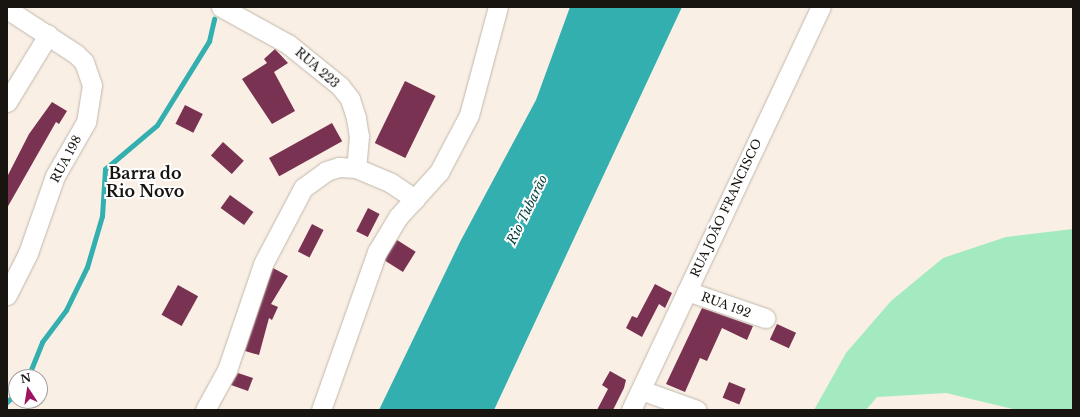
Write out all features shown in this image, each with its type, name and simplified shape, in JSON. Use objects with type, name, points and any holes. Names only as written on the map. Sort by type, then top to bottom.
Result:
[{"type":"street","name":"RUA 223","points":[[221,7],[288,44],[340,86],[350,99],[356,118],[359,136],[356,168]]},
{"type":"street","points":[[321,410],[377,252],[389,228],[439,172],[470,115],[498,7]]},
{"type":"street","name":"RUA JOÃO FRANCISCO","points":[[631,410],[821,7]]},
{"type":"street","name":"RUA 198","points":[[7,8],[48,35],[84,62],[92,85],[92,97],[86,122],[55,176],[28,254],[7,295]]},
{"type":"street","points":[[7,102],[48,35]]},
{"type":"street","points":[[205,410],[227,370],[254,286],[291,206],[315,177],[339,167],[356,168],[391,183],[415,199]]},
{"type":"street","name":"RUA 192","points":[[687,291],[765,318]]},
{"type":"street","points":[[640,390],[697,410]]},
{"type":"green space","points":[[1073,229],[1073,410],[1017,410],[946,393],[877,397],[866,410],[814,410],[846,353],[891,301],[943,258],[1006,237]]},
{"type":"water","name":"Rio Tubarão","points":[[570,7],[682,7],[494,410],[379,410],[460,242],[536,100]]},
{"type":"building","points":[[275,49],[288,63],[274,72],[295,111],[272,124],[242,79],[267,63],[264,59]]},
{"type":"building","points":[[405,81],[436,96],[405,158],[375,143]]},
{"type":"building","points":[[52,102],[67,111],[59,124],[56,122],[7,208],[7,177],[29,134]]},
{"type":"building","points":[[185,105],[203,114],[193,133],[175,124]]},
{"type":"building","points":[[332,123],[342,141],[279,176],[269,158]]},
{"type":"building","points":[[223,142],[244,161],[232,174],[211,155]]},
{"type":"building","points":[[230,195],[253,212],[244,225],[221,208]]},
{"type":"building","points":[[368,208],[380,214],[368,237],[356,231]]},
{"type":"building","points":[[312,224],[324,230],[310,258],[298,252]]},
{"type":"building","points":[[397,240],[416,252],[403,272],[384,260]]},
{"type":"building","points":[[273,268],[288,276],[271,304],[278,307],[272,320],[269,318],[259,355],[245,351]]},
{"type":"building","points":[[655,284],[672,293],[665,308],[659,304],[642,337],[626,328],[632,316],[637,318]]},
{"type":"building","points":[[178,285],[198,296],[182,326],[162,315]]},
{"type":"building","points":[[702,308],[753,326],[747,340],[722,328],[707,361],[700,358],[685,392],[666,384]]},
{"type":"building","points":[[777,324],[796,333],[789,348],[770,339]]},
{"type":"building","points":[[610,371],[626,380],[624,388],[613,410],[597,410],[608,389],[602,385]]},
{"type":"building","points":[[238,373],[253,378],[248,391],[231,385]]},
{"type":"building","points":[[729,382],[746,389],[739,405],[723,398]]},
{"type":"waterway","points":[[31,369],[42,342],[66,310],[87,267],[102,216],[105,169],[157,125],[209,41],[214,19]]},
{"type":"district","name":"Barra do Rio Novo","points":[[145,182]]}]
